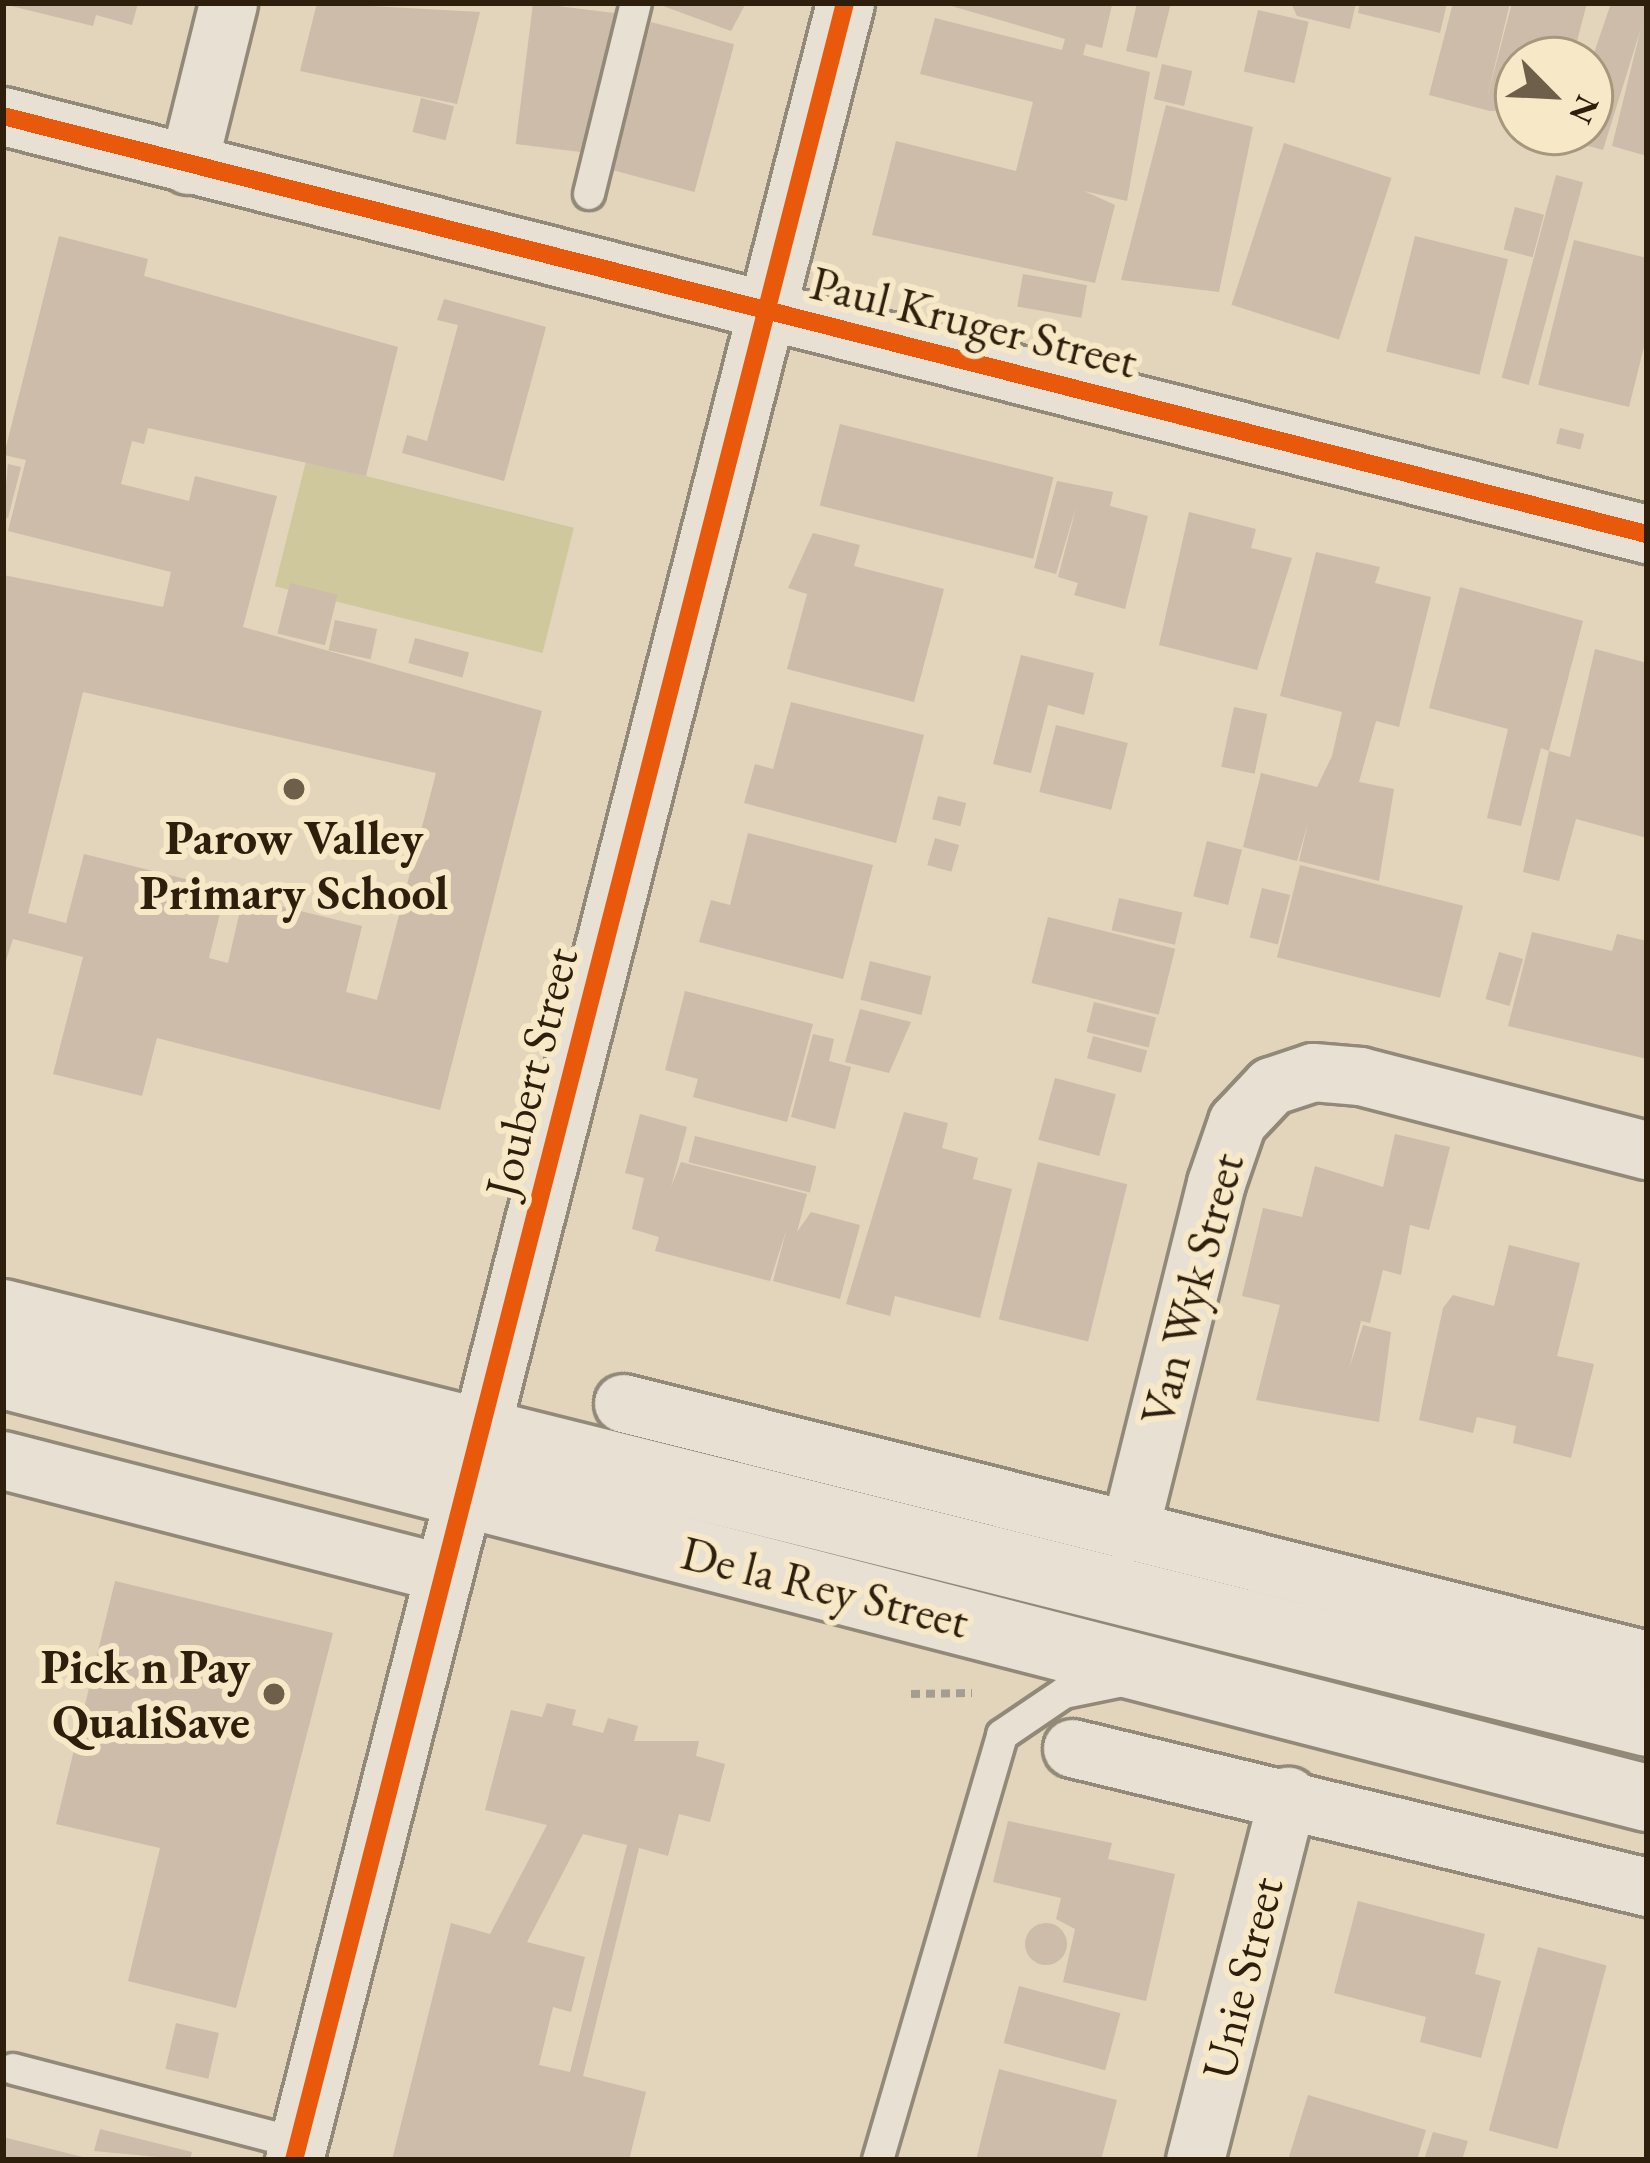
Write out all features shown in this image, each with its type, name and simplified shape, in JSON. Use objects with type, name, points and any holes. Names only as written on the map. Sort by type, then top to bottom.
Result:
[{"type":"main road","name":"De la Rey Street","points":[[3,1313],[470,1463],[1159,1673],[1647,1798]]},
{"type":"main road","name":"De la Rey Street","points":[[3,1375],[470,1463],[1647,1723]]},
{"type":"street","points":[[188,165],[228,3]]},
{"type":"street","name":"Joubert Street","points":[[296,2151],[844,3]]},
{"type":"street","name":"Paul Kruger Street","points":[[3,116],[1647,533]]},
{"type":"street","name":"Van Wyk Street","points":[[1129,1532],[1216,1183],[1237,1122],[1271,1086],[1313,1072],[1360,1076],[1647,1150]]},
{"type":"street","points":[[623,1403],[1647,1660]]},
{"type":"street","points":[[3,1460],[442,1573]]},
{"type":"street","points":[[1072,1748],[1288,1796],[1647,1887]]},
{"type":"street","name":"Unie Street","points":[[1195,2160],[1288,1796]]},
{"type":"lane","points":[[589,194],[636,3]]},
{"type":"lane","points":[[878,2160],[1002,1735],[1064,1693],[1159,1673]]},
{"type":"lane","points":[[13,2069],[296,2151]]},
{"type":"path","points":[[911,1694],[992,1692]]},
{"type":"shaded area","points":[[306,461],[574,528],[543,653],[275,586]]},
{"type":"building","points":[[138,3],[132,25],[96,15],[93,26],[7,5]]},
{"type":"building","points":[[317,3],[480,12],[457,104],[300,71]]},
{"type":"building","points":[[533,3],[620,14],[603,155],[516,144]]},
{"type":"building","points":[[655,3],[746,3],[731,31]]},
{"type":"building","points":[[941,3],[1112,5],[1102,48],[1086,44],[1083,55],[1150,72],[1127,201],[1084,191],[1115,205],[1095,283],[872,235],[896,141],[1016,171],[1033,102],[920,74],[935,18],[1062,50],[1065,39]]},
{"type":"building","points":[[1137,3],[1171,3],[1157,58],[1126,51]]},
{"type":"building","points":[[1291,3],[1356,3],[1350,29],[1297,16]]},
{"type":"building","points":[[1360,3],[1447,3],[1440,33],[1358,13]]},
{"type":"building","points":[[1453,3],[1510,3],[1502,36],[1494,36],[1494,69],[1486,102],[1494,72],[1494,111],[1429,95]]},
{"type":"building","points":[[1512,3],[1587,3],[1578,36],[1503,36]]},
{"type":"building","points":[[1611,3],[1647,4],[1647,156],[1614,147],[1641,28],[1614,115],[1614,36],[1600,36]]},
{"type":"building","points":[[1258,10],[1309,22],[1294,83],[1244,71]]},
{"type":"building","points":[[651,22],[734,44],[694,192],[611,170]]},
{"type":"building","points":[[1162,64],[1192,71],[1184,106],[1154,99]]},
{"type":"building","points":[[421,98],[454,106],[446,140],[413,132]]},
{"type":"building","points":[[1166,105],[1253,127],[1219,292],[1121,280]]},
{"type":"building","points":[[1284,143],[1391,178],[1339,340],[1231,305]]},
{"type":"building","points":[[1556,175],[1583,182],[1529,385],[1502,378]]},
{"type":"building","points":[[1515,207],[1544,215],[1533,257],[1504,250]]},
{"type":"building","points":[[59,236],[148,259],[144,276],[398,347],[366,476],[148,428],[144,444],[132,441],[121,484],[189,501],[195,476],[277,496],[243,627],[542,711],[440,1110],[157,1038],[142,1096],[53,1074],[83,957],[13,939],[3,970],[3,575],[163,607],[171,572],[8,531],[26,460],[4,455]],"holes":[[[83,692],[436,773],[377,1000],[346,992],[362,926],[243,897],[228,963],[209,958],[226,889],[84,854],[66,923],[28,913]]]},
{"type":"building","points":[[1415,236],[1508,259],[1479,375],[1386,351]]},
{"type":"building","points":[[1574,240],[1647,258],[1647,335],[1629,407],[1538,385]]},
{"type":"building","points":[[1023,274],[1087,285],[1081,318],[1017,306]]},
{"type":"building","points":[[444,299],[546,327],[504,481],[402,453],[407,435],[427,441],[458,325],[437,320]]},
{"type":"building","points":[[840,424],[1053,477],[1033,559],[820,506]]},
{"type":"building","points":[[1560,428],[1584,434],[1580,450],[1556,444]]},
{"type":"building","points":[[8,464],[21,467],[8,518],[3,516]]},
{"type":"building","points":[[1057,481],[1113,492],[1110,506],[1148,516],[1125,609],[1074,595],[1078,583],[1058,577],[1077,504],[1056,574],[1034,568]]},
{"type":"building","points":[[1189,512],[1256,529],[1251,548],[1292,558],[1257,670],[1159,645]]},
{"type":"building","points":[[813,533],[860,545],[854,566],[944,589],[914,702],[787,669],[807,594],[788,588]]},
{"type":"building","points":[[1316,552],[1380,567],[1375,583],[1431,597],[1399,727],[1376,721],[1359,782],[1394,789],[1379,881],[1299,861],[1308,823],[1297,861],[1243,847],[1261,773],[1317,787],[1332,756],[1342,712],[1280,696]]},
{"type":"building","points":[[290,583],[338,595],[325,645],[277,633]]},
{"type":"building","points":[[1460,587],[1583,621],[1549,751],[1541,748],[1521,826],[1487,818],[1508,729],[1429,708]]},
{"type":"building","points":[[335,620],[377,629],[371,659],[329,650]]},
{"type":"building","points":[[415,638],[469,652],[462,678],[408,663]]},
{"type":"building","points":[[1595,649],[1647,663],[1647,838],[1576,819],[1559,881],[1523,872],[1549,751],[1570,757]]},
{"type":"building","points":[[1021,655],[1094,673],[1084,715],[1048,705],[1031,773],[993,764]]},
{"type":"building","points":[[791,702],[924,735],[896,843],[744,803],[755,764],[773,769]]},
{"type":"building","points":[[1234,707],[1267,714],[1255,774],[1221,767]]},
{"type":"building","points":[[1056,725],[1128,743],[1111,810],[1039,792]]},
{"type":"building","points":[[938,796],[966,803],[960,826],[932,819]]},
{"type":"building","points":[[748,833],[873,865],[843,979],[699,942],[711,900],[730,905]]},
{"type":"building","points":[[935,838],[959,845],[951,872],[927,865]]},
{"type":"building","points":[[1207,841],[1242,850],[1228,905],[1193,896]]},
{"type":"building","points":[[1300,865],[1463,906],[1440,998],[1277,957]]},
{"type":"building","points":[[1262,888],[1290,895],[1278,945],[1250,937]]},
{"type":"building","points":[[1119,898],[1182,913],[1175,945],[1112,930]]},
{"type":"building","points":[[1048,917],[1175,949],[1159,1015],[1032,983]]},
{"type":"building","points":[[1532,932],[1612,951],[1617,934],[1647,941],[1647,1059],[1508,1026]]},
{"type":"building","points":[[1499,952],[1523,959],[1510,1006],[1485,999]]},
{"type":"building","points":[[870,961],[931,976],[921,1015],[860,1000]]},
{"type":"building","points":[[685,991],[813,1024],[787,1122],[693,1097],[698,1079],[665,1070]]},
{"type":"building","points":[[1094,1002],[1156,1017],[1149,1048],[1087,1032]]},
{"type":"building","points":[[860,1009],[911,1022],[889,1073],[845,1062]]},
{"type":"building","points":[[813,1034],[834,1039],[829,1061],[851,1067],[835,1129],[791,1117]]},
{"type":"building","points":[[1093,1036],[1147,1050],[1141,1073],[1087,1058]]},
{"type":"building","points":[[1055,1078],[1116,1094],[1099,1156],[1038,1140]]},
{"type":"building","points":[[904,1112],[948,1123],[942,1148],[978,1158],[973,1179],[1012,1189],[980,1318],[895,1296],[890,1316],[846,1304]]},
{"type":"building","points":[[640,1114],[687,1127],[671,1187],[681,1162],[807,1194],[797,1232],[811,1212],[860,1225],[840,1299],[773,1281],[787,1228],[770,1281],[655,1251],[659,1237],[632,1229],[644,1178],[625,1173]]},
{"type":"building","points":[[1395,1134],[1450,1147],[1429,1230],[1410,1225],[1401,1275],[1383,1270],[1370,1323],[1361,1321],[1349,1369],[1363,1325],[1391,1332],[1379,1422],[1256,1400],[1280,1305],[1242,1296],[1263,1208],[1302,1217],[1315,1166],[1383,1187]]},
{"type":"building","points":[[695,1136],[816,1166],[810,1192],[688,1162]]},
{"type":"building","points":[[1038,1162],[1127,1184],[1088,1341],[999,1319]]},
{"type":"building","points":[[1509,1245],[1580,1263],[1557,1356],[1594,1364],[1571,1458],[1513,1443],[1516,1426],[1477,1417],[1473,1433],[1419,1420],[1443,1308],[1453,1295],[1494,1306]]},
{"type":"building","points":[[115,1581],[333,1633],[236,2008],[128,1981],[160,1848],[56,1824]]},
{"type":"building","points":[[547,1703],[576,1710],[572,1725],[603,1733],[608,1718],[638,1726],[634,1741],[699,1741],[696,1756],[725,1764],[710,1822],[679,1814],[668,1856],[639,1848],[583,2076],[646,2092],[629,2160],[392,2160],[451,1923],[490,1934],[547,1825],[485,1810],[511,1710],[542,1717]],"holes":[[[583,1834],[627,1845],[570,2072],[539,2065],[553,2007],[571,2012],[585,1957],[527,1942]]]},
{"type":"building","points":[[1008,1821],[1112,1843],[1108,1859],[1175,1874],[1146,2001],[1063,1982],[1075,1929],[1056,1919],[1061,1898],[993,1882]]},
{"type":"building","points":[[1358,1901],[1485,1934],[1475,1974],[1501,1981],[1481,2058],[1420,2042],[1426,2017],[1334,1993]]},
{"type":"building","points":[[1046,1923],[1061,1929],[1067,1944],[1061,1959],[1046,1965],[1031,1959],[1025,1944],[1031,1929]]},
{"type":"building","points":[[1538,1947],[1607,1965],[1557,2149],[1489,2131]]},
{"type":"building","points":[[1019,1986],[1120,2013],[1105,2070],[1004,2043]]},
{"type":"building","points":[[176,2023],[219,2033],[208,2079],[165,2069]]},
{"type":"building","points":[[999,2069],[1117,2100],[1101,2160],[976,2160]]},
{"type":"building","points":[[1308,2095],[1426,2130],[1417,2160],[1288,2160]]},
{"type":"building","points":[[100,2129],[192,2152],[190,2160],[94,2151]]},
{"type":"building","points":[[1433,2132],[1468,2141],[1462,2160],[1424,2160]]},
{"type":"building","points":[[3,2137],[87,2158],[87,2160],[3,2160]]},
{"type":"cycle path","points":[[294,2160],[845,3]]},
{"type":"cycle path","points":[[3,116],[1647,534]]},
{"type":"place","name":"Parow Valley Primary School","points":[[294,789]]},
{"type":"place","name":"Pick n Pay QualiSave","points":[[274,1694]]}]
